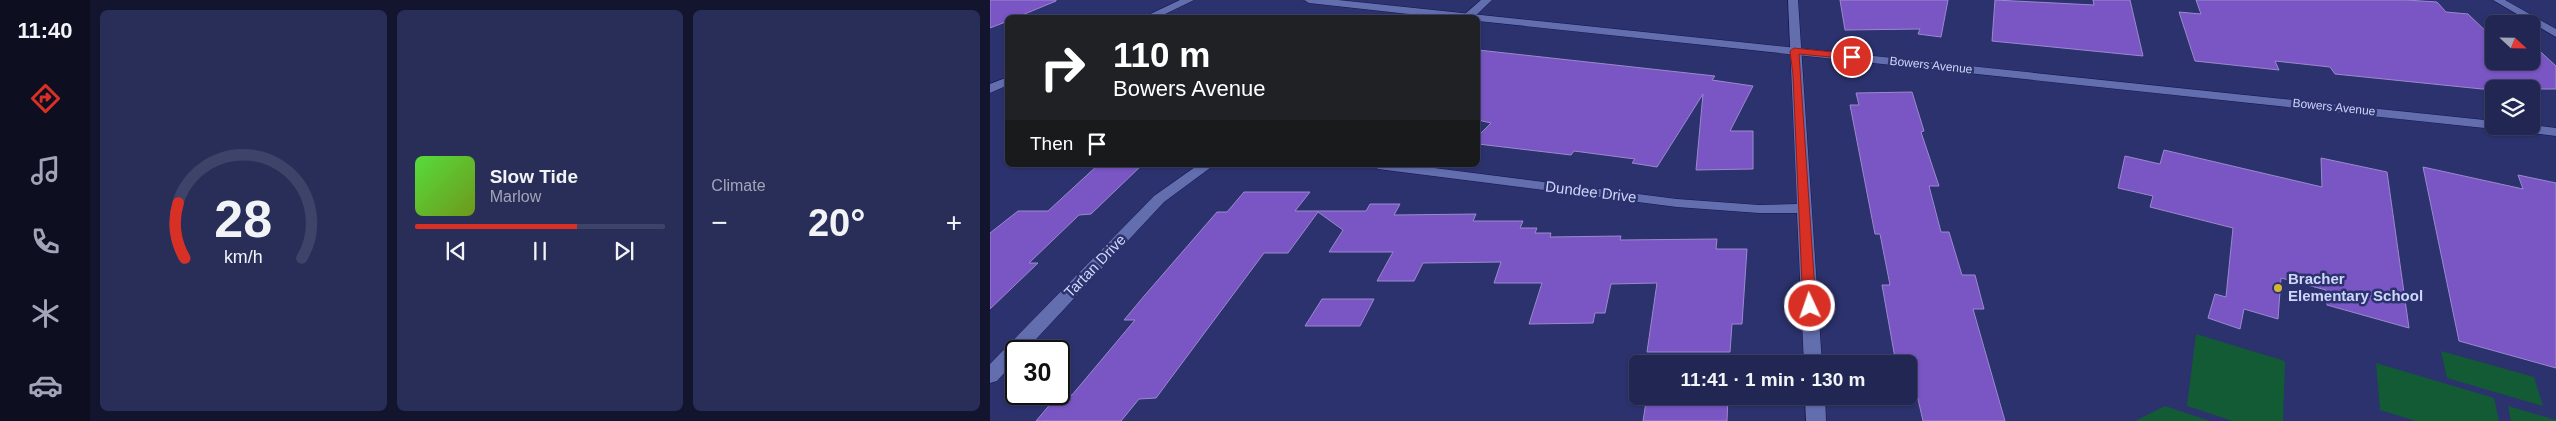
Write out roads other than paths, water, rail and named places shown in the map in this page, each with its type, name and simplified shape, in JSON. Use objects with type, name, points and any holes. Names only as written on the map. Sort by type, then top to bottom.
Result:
[{"type":"main road","points":[[1155,15],[1189,0]]},
{"type":"main road","name":"Bowers Avenue","points":[[1309,0],[1459,15]]},
{"type":"main road","points":[[1470,15],[1487,0]]},
{"type":"main road","points":[[1793,0],[1794,51],[1798,75],[1812,355]]},
{"type":"main road","points":[[2498,0],[2556,34]]},
{"type":"main road","name":"Bowers Avenue","points":[[1480,17],[2485,124]]},
{"type":"main road","points":[[990,89],[1005,82]]},
{"type":"main road","points":[[2540,130],[2556,132]]},
{"type":"main road","name":"Tartan Drive","points":[[990,376],[1159,199],[1204,167]]},
{"type":"main road","name":"Dundee Drive","points":[[1394,167],[1677,203],[1760,209],[1804,208]]},
{"type":"main road","points":[[1815,405],[1816,421]]},
{"type":"place","name":"Bracher Elementary School","points":[[2278,288]]}]
